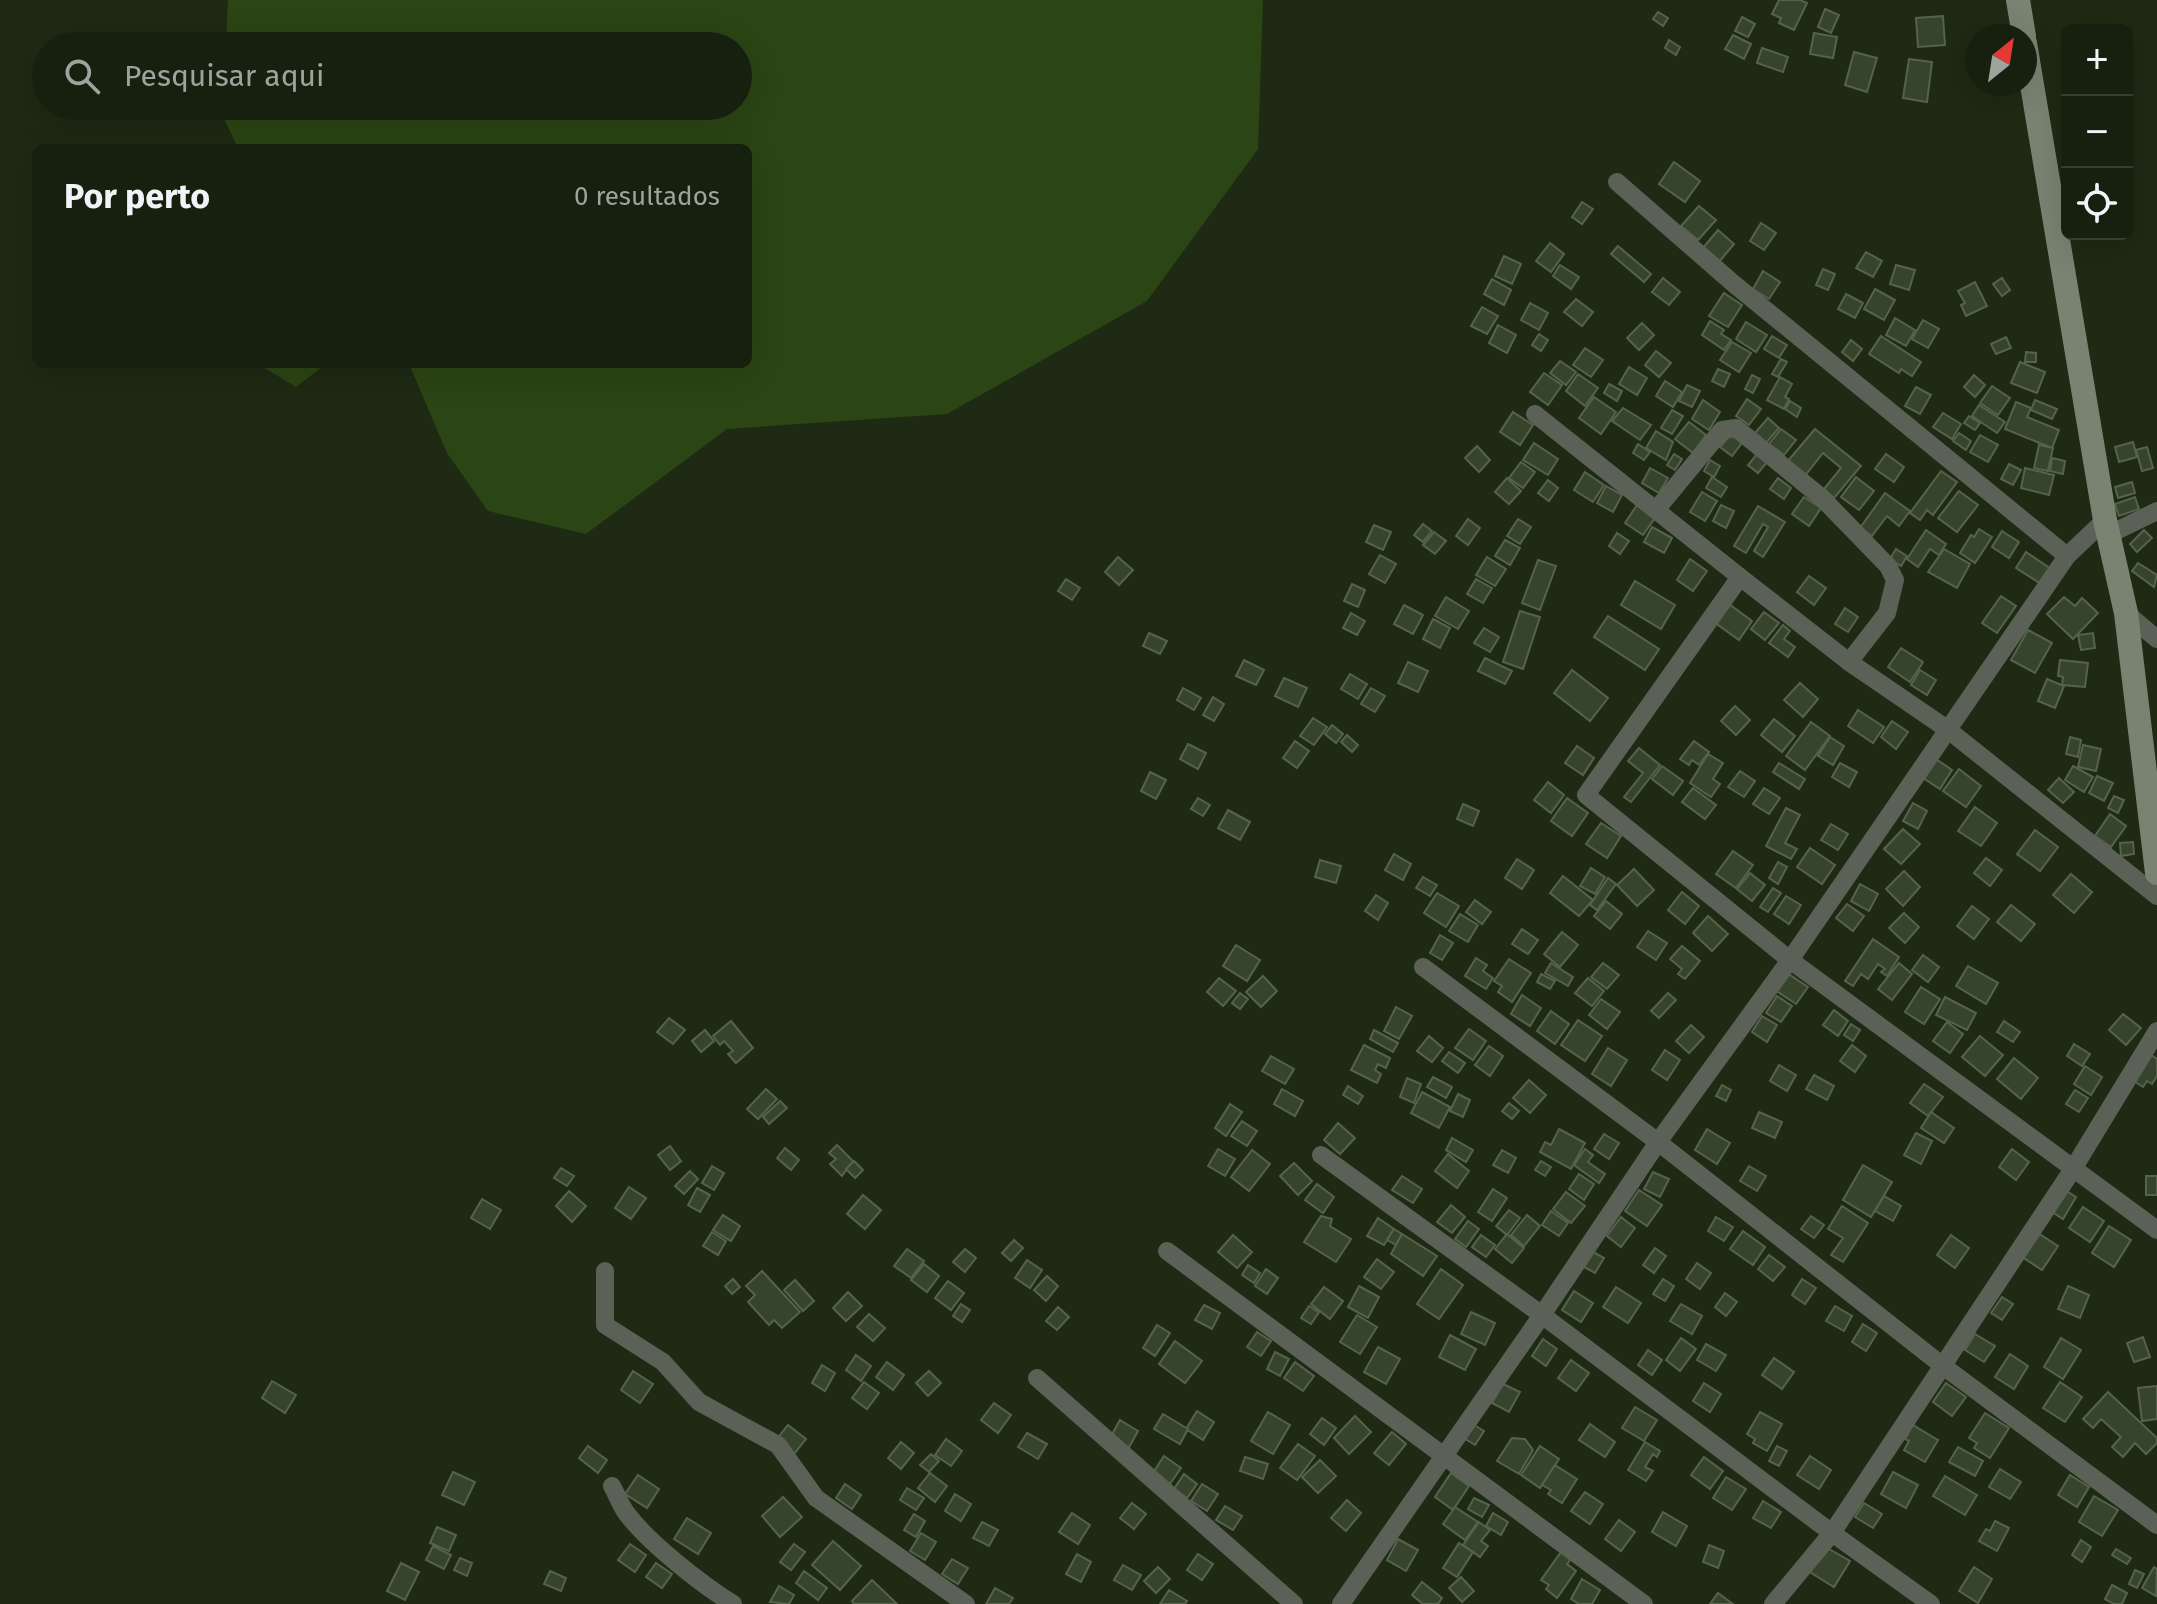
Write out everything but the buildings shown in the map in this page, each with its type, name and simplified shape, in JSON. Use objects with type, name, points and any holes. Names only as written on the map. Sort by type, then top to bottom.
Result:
[{"type":"main road","points":[[2018,0],[2022,24]]},
{"type":"main road","points":[[2034,96],[2107,527],[2126,613],[2157,873]]},
{"type":"street","points":[[1617,182],[1734,284],[2067,556]]},
{"type":"street","points":[[1535,414],[1849,662],[1947,729],[2157,896]]},
{"type":"street","points":[[1656,510],[1722,430],[1736,428],[1821,497],[1888,566],[1895,580],[1887,613],[1849,662]]},
{"type":"street","points":[[1341,1604],[1658,1142],[1790,960],[2067,556],[2107,527],[2157,511]]},
{"type":"street","points":[[1740,577],[1586,795],[1790,960],[2157,1230]]},
{"type":"street","points":[[2126,613],[2157,639]]},
{"type":"street","points":[[1423,967],[1658,1142],[1943,1366],[2157,1525]]},
{"type":"street","points":[[1773,1604],[1832,1533],[2073,1169],[2157,1031]]},
{"type":"street","points":[[1321,1155],[1931,1604]]},
{"type":"street","points":[[1167,1251],[1644,1604]]},
{"type":"street","points":[[605,1271],[605,1325],[663,1362],[699,1402],[778,1445],[816,1498],[966,1604]]},
{"type":"street","points":[[1037,1378],[1294,1604]]},
{"type":"street","points":[[612,1486],[626,1513],[709,1598],[733,1604]]},
{"type":"green space","points":[[228,0],[1263,0],[1258,149],[1147,301],[947,414],[727,429],[586,534],[488,511],[447,453],[411,368],[752,368],[752,144],[236,144],[224,120],[752,120],[752,32],[227,32]]},
{"type":"green space","points":[[265,368],[321,368],[296,387]]}]
